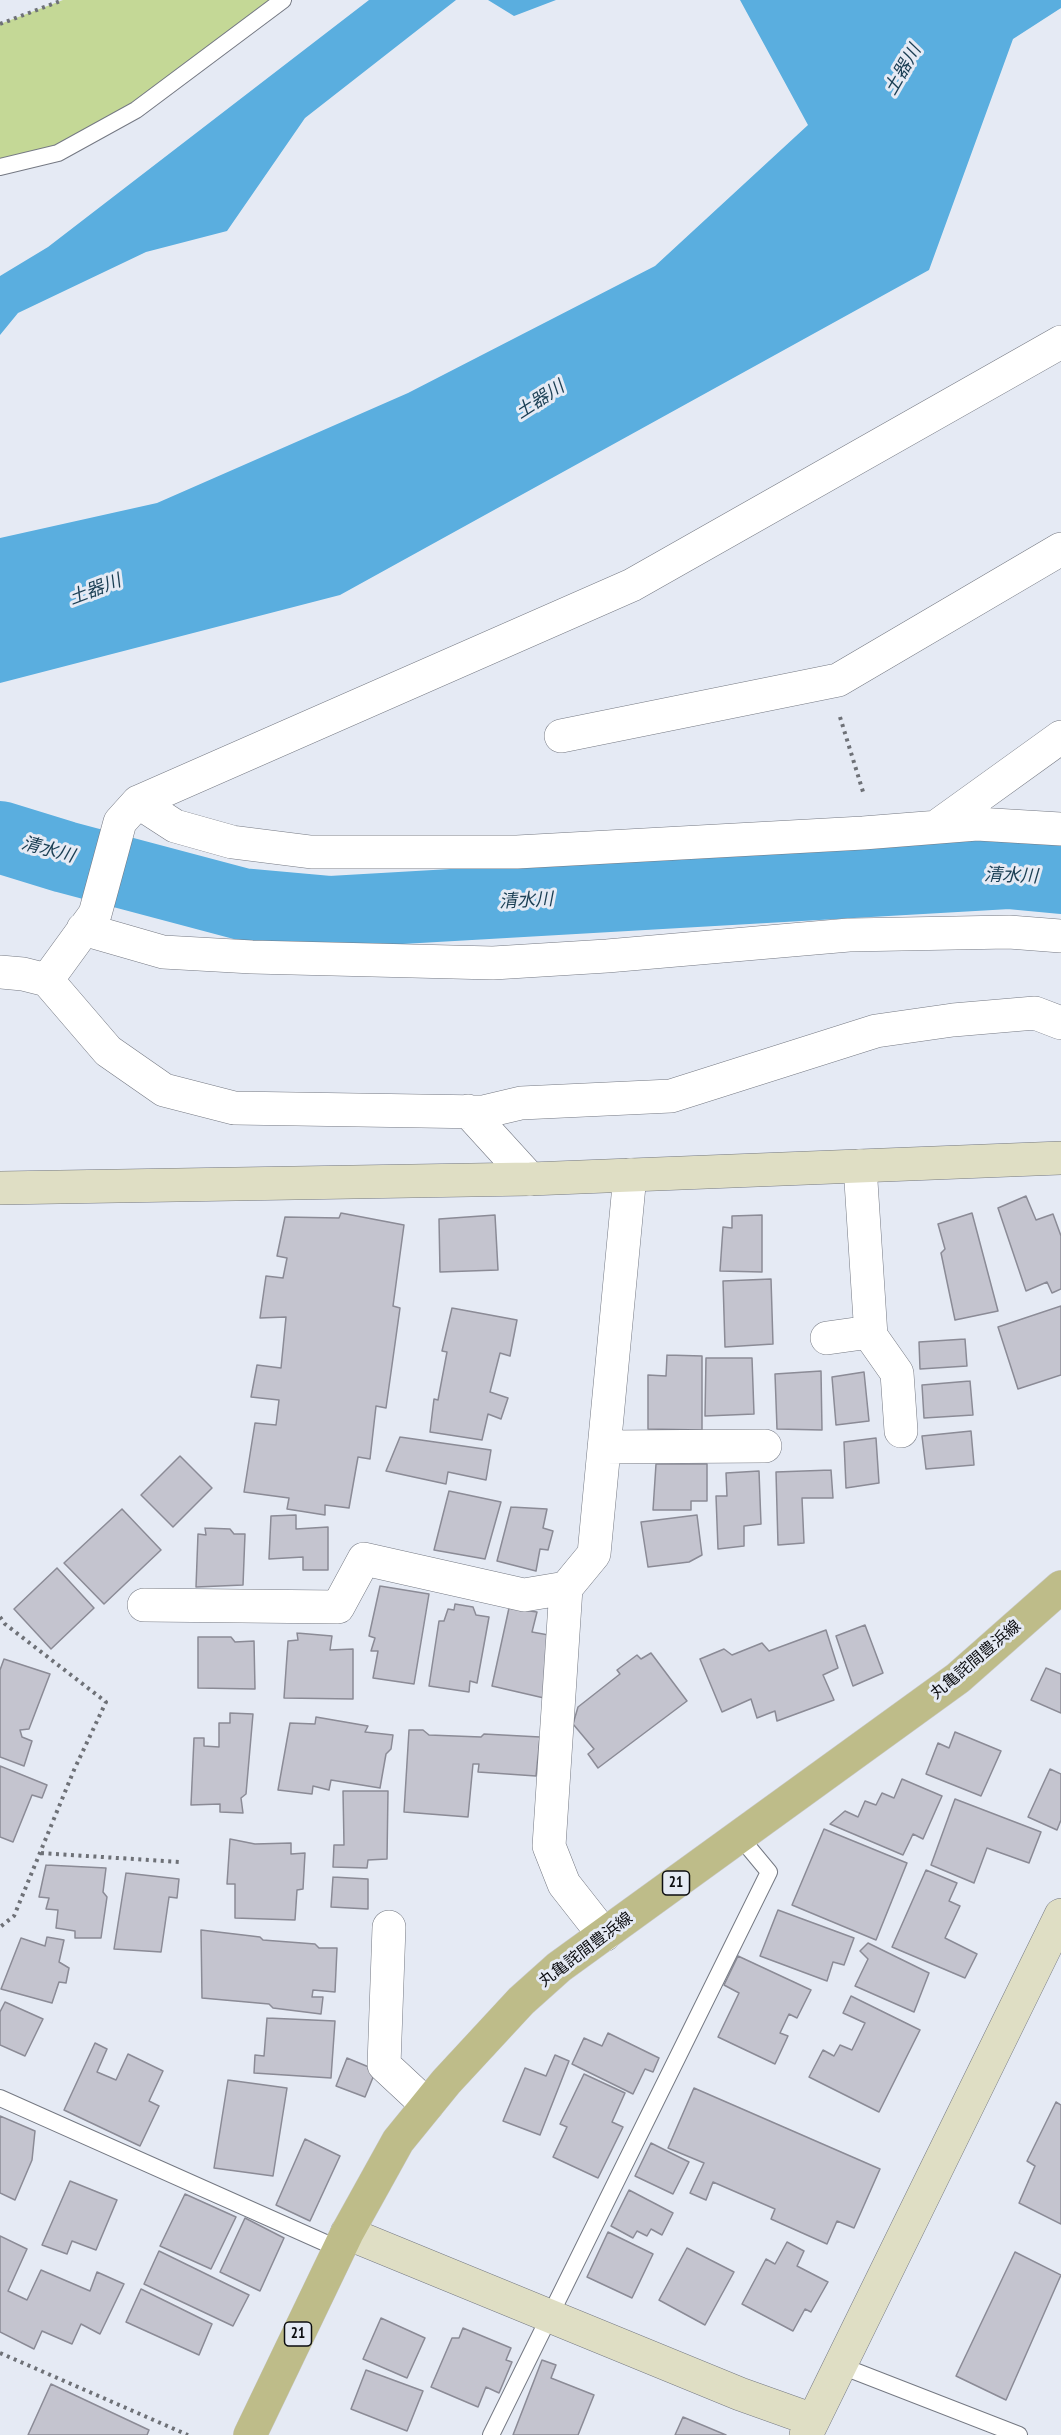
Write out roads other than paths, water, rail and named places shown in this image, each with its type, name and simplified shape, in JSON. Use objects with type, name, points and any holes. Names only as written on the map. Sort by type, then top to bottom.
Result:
[{"type":"main road","name":"丸亀詫間豊浜線","points":[[250,2435],[343,2241],[398,2141],[446,2082],[521,2001],[559,1967],[958,1678],[1061,1587]]},
{"type":"street","points":[[47,980],[89,921],[129,812],[632,585],[1061,342]]},
{"type":"street","points":[[561,736],[838,680],[1061,549]]},
{"type":"street","points":[[936,827],[1061,737]]},
{"type":"street","points":[[129,812],[232,842],[311,852],[517,852],[876,832],[977,824],[1061,829]]},
{"type":"street","points":[[89,921],[163,952],[252,957],[493,963],[849,936],[1010,932],[1061,936]]},
{"type":"street","points":[[0,972],[23,974],[47,980],[108,1051],[164,1090],[234,1108],[483,1112],[521,1103],[671,1096],[876,1031],[953,1020],[1035,1013],[1061,1023]]},
{"type":"street","points":[[468,1111],[530,1179]]},
{"type":"street","points":[[0,1188],[530,1179],[1061,1158]]},
{"type":"street","points":[[860,1166],[870,1332],[897,1373],[902,1431]]},
{"type":"street","points":[[604,1935],[564,1884],[549,1846],[566,1588],[594,1554],[630,1175]]},
{"type":"street","points":[[827,1338],[870,1332]]},
{"type":"street","points":[[604,1447],[765,1446]]},
{"type":"street","points":[[144,1605],[338,1607],[364,1559],[524,1595],[566,1588]]},
{"type":"street","points":[[343,2241],[550,2317],[740,2394],[809,2428],[1061,1915]]},
{"type":"street","points":[[389,1927],[384,2065],[427,2105]]},
{"type":"lane","points":[[0,167],[58,153],[136,110],[283,0]]},
{"type":"lane","points":[[491,2435],[768,1872],[740,1837]]},
{"type":"lane","points":[[0,2098],[343,2241]]},
{"type":"lane","points":[[839,2365],[1019,2435]]},
{"type":"water","points":[[369,0],[456,0],[305,118],[227,231],[146,252],[18,313],[0,335],[0,276],[48,247]]},
{"type":"water","points":[[488,0],[556,0],[514,16]]},
{"type":"water","name":"土器川","points":[[740,0],[1061,0],[1061,8],[1013,39],[929,270],[340,595],[0,683],[0,538],[157,503],[408,393],[655,266],[808,125]]},
{"type":"waterway","name":"清水川","points":[[0,837],[65,857],[242,904],[331,912],[1008,873],[1061,878]]}]
